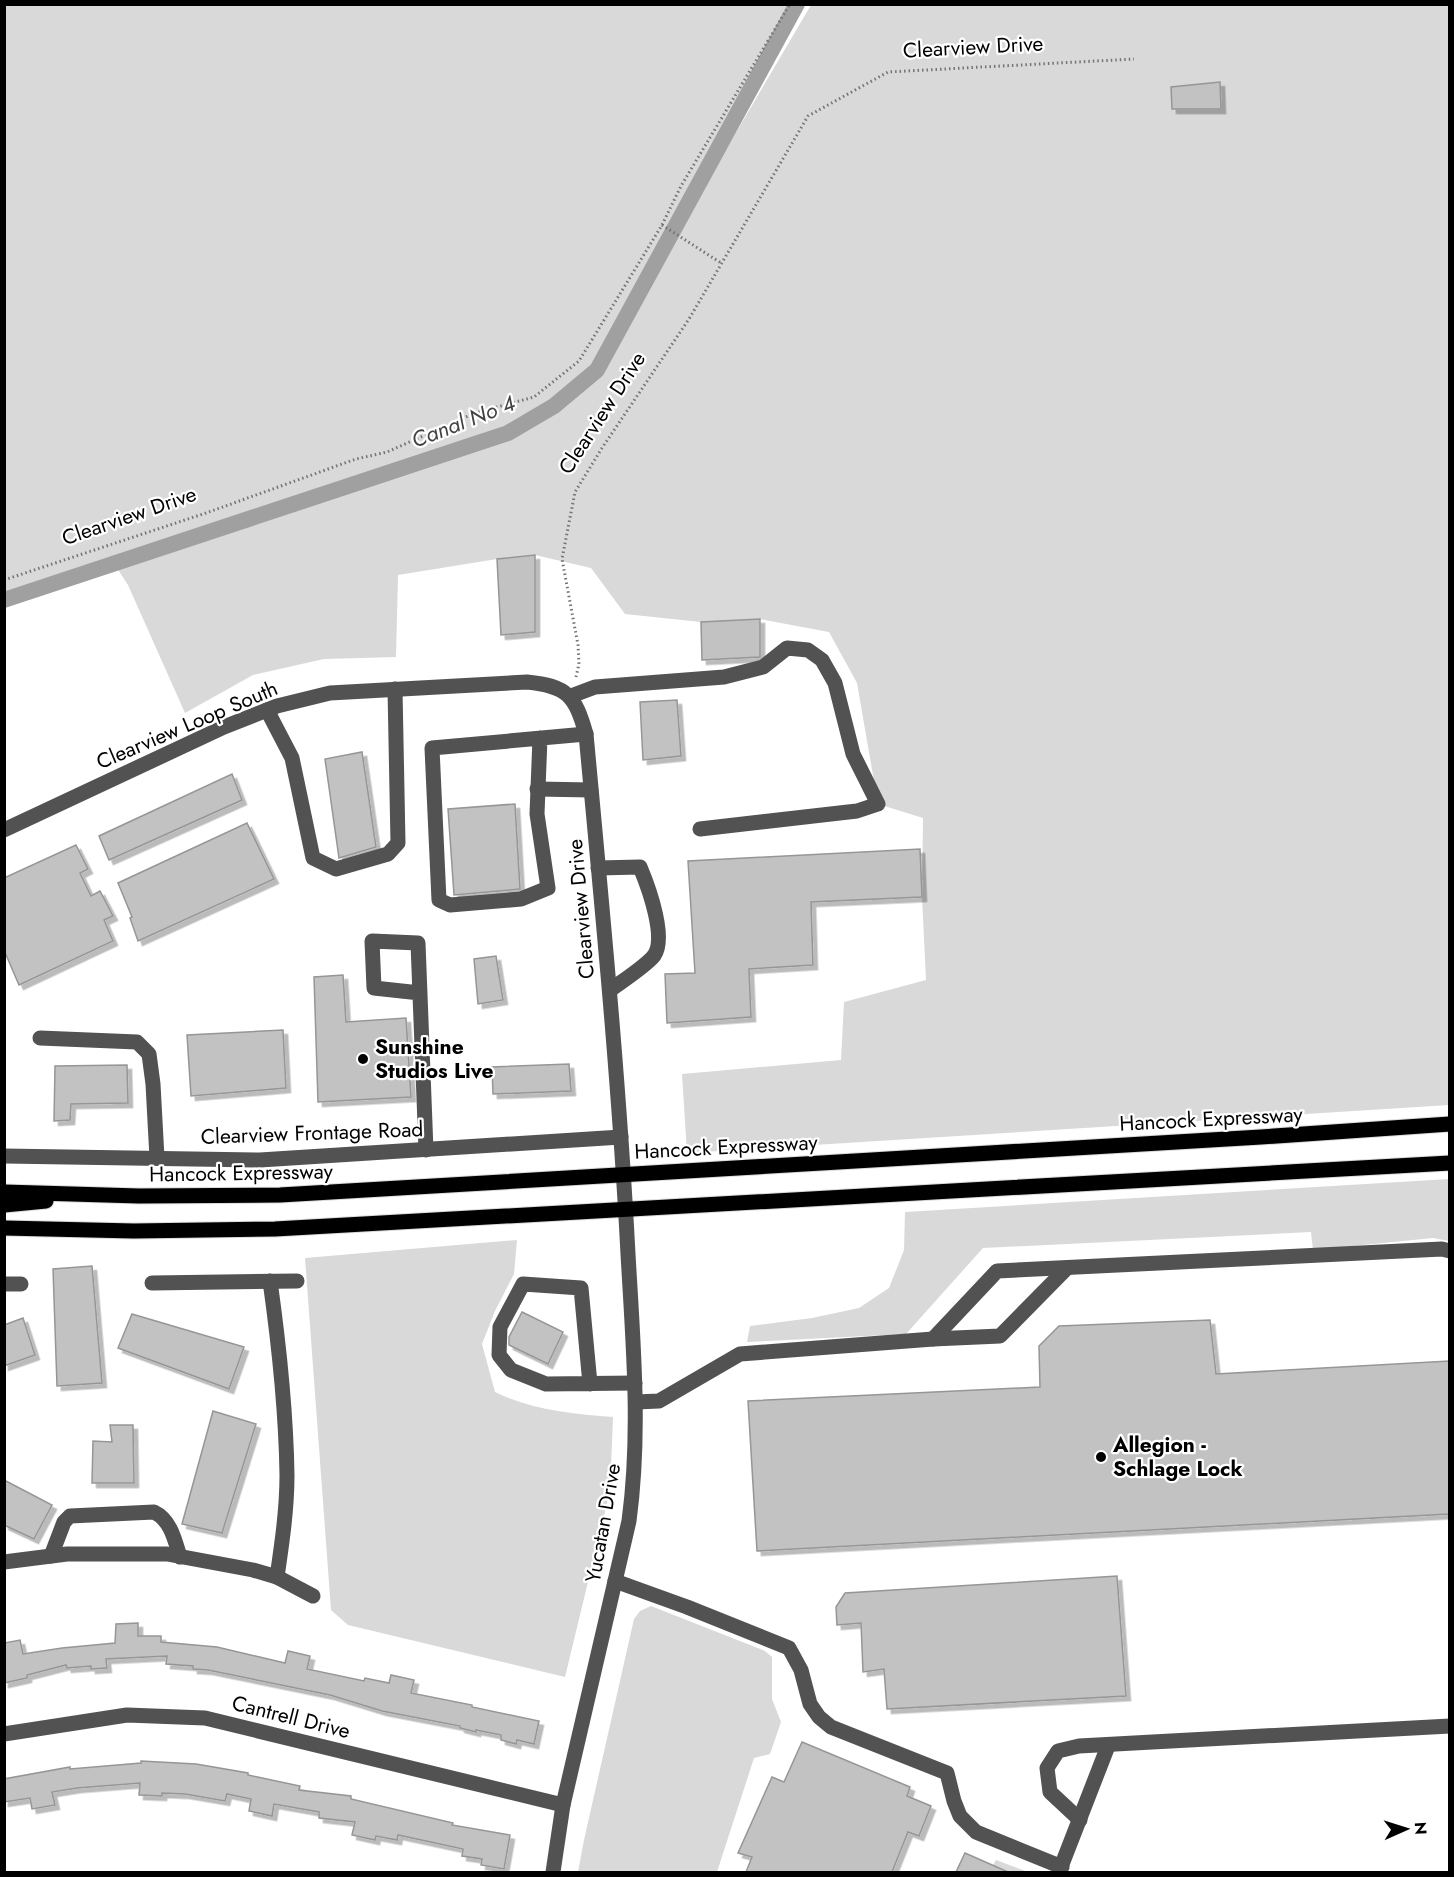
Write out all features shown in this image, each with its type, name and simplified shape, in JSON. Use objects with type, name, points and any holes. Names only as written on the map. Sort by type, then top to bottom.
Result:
[{"type":"main road","name":"Hancock Expressway","points":[[4,1192],[84,1195],[280,1195],[1449,1124]]},
{"type":"main road","points":[[4,1228],[134,1231],[275,1229],[1449,1163]]},
{"type":"main road","points":[[4,1205],[35,1203],[84,1195]]},
{"type":"street","points":[[571,696],[595,687],[724,677],[763,667],[787,648],[808,650],[822,660],[834,683],[853,754],[878,804],[857,811],[700,829]]},
{"type":"street","name":"Clearview Loop South","points":[[4,830],[224,727],[267,710],[330,693],[527,682],[560,689],[571,696]]},
{"type":"street","points":[[267,710],[292,758],[313,858],[336,869],[388,854],[398,843],[395,689]]},
{"type":"street","name":"Clearview Drive","points":[[571,696],[579,709],[586,734],[610,990],[624,1174]]},
{"type":"street","points":[[540,738],[537,814],[548,888],[521,899],[450,905],[439,900],[432,748],[540,738],[586,734]]},
{"type":"street","points":[[537,789],[591,790]]},
{"type":"street","points":[[598,868],[640,867],[652,896],[659,939],[654,957],[610,990]]},
{"type":"street","points":[[420,993],[374,988],[372,941],[418,943],[420,993],[426,1150]]},
{"type":"street","points":[[40,1038],[137,1042],[149,1054],[157,1158]]},
{"type":"street","name":"Clearview Frontage Road","points":[[4,1155],[260,1160],[621,1137]]},
{"type":"street","name":"Yucatan Drive","points":[[553,1872],[563,1804],[629,1521],[635,1479],[636,1402],[624,1174]]},
{"type":"street","points":[[933,1339],[997,1271],[1443,1249],[1449,1251]]},
{"type":"street","points":[[636,1402],[659,1401],[740,1354],[1000,1336],[1066,1268]]},
{"type":"street","points":[[270,1281],[279,1345],[287,1476],[283,1536],[277,1576]]},
{"type":"street","points":[[152,1283],[297,1281]]},
{"type":"street","points":[[4,1284],[21,1284]]},
{"type":"street","points":[[590,1384],[581,1288],[523,1284],[500,1327],[499,1355],[511,1370],[546,1384],[590,1384],[635,1383]]},
{"type":"street","points":[[51,1556],[64,1522],[70,1516],[154,1512],[162,1516],[170,1528],[180,1557]]},
{"type":"street","points":[[4,1562],[68,1554],[167,1554],[277,1576],[313,1596]]},
{"type":"street","points":[[615,1581],[789,1647],[801,1670],[810,1704],[819,1717],[831,1727],[947,1773],[960,1816],[976,1832],[1060,1870],[1108,1746]]},
{"type":"street","name":"Cantrell Drive","points":[[4,1734],[127,1715],[205,1718],[563,1804]]},
{"type":"street","points":[[1080,1820],[1050,1792],[1047,1768],[1058,1751],[1079,1746],[1449,1726]]},
{"type":"path","name":"Clearview Drive","points":[[4,580],[206,513],[356,459],[387,452],[475,413],[534,397],[579,361],[663,226],[681,186],[790,4]]},
{"type":"path","name":"Clearview Drive","points":[[571,696],[579,664],[578,645],[561,559],[575,492],[689,319],[808,116],[888,72],[1134,59]]},
{"type":"path","points":[[663,226],[721,263]]},
{"type":"shaded area","points":[[4,5],[797,5],[611,345],[811,5],[1449,5],[1449,1105],[687,1153],[682,1074],[841,1060],[844,1002],[926,980],[922,897],[923,818],[878,804],[857,683],[829,632],[760,619],[701,622],[625,614],[591,568],[535,555],[497,559],[398,575],[396,657],[324,659],[253,675],[185,713],[128,585],[115,565],[5,604]]},
{"type":"shaded area","points":[[1449,1179],[1449,1241],[1433,1238],[1313,1250],[1311,1232],[983,1248],[906,1334],[747,1342],[750,1326],[812,1318],[859,1308],[889,1288],[904,1250],[905,1212]]},
{"type":"shaded area","points":[[517,1240],[514,1274],[495,1311],[482,1344],[495,1392],[538,1407],[568,1413],[613,1417],[610,1491],[565,1677],[348,1625],[331,1610],[305,1258]]},
{"type":"shaded area","points":[[651,1606],[765,1651],[772,1657],[772,1699],[781,1722],[770,1754],[754,1758],[717,1872],[578,1872],[634,1619],[640,1611]]},
{"type":"shaded area","points":[[996,1860],[1028,1872],[989,1872]]},
{"type":"building","points":[[1220,82],[1221,109],[1172,109],[1171,87]]},
{"type":"building","points":[[535,555],[535,632],[501,635],[497,559]]},
{"type":"building","points":[[760,619],[760,657],[702,660],[701,622]]},
{"type":"building","points":[[677,700],[681,756],[643,760],[640,702]]},
{"type":"building","points":[[362,752],[376,847],[339,858],[325,759]]},
{"type":"building","points":[[232,774],[242,800],[109,860],[99,836]]},
{"type":"building","points":[[515,804],[520,889],[454,895],[448,809]]},
{"type":"building","points":[[247,823],[274,879],[138,941],[130,918],[132,917],[118,883]]},
{"type":"building","points":[[76,845],[88,869],[80,873],[91,896],[100,891],[113,916],[104,920],[113,941],[19,985],[4,950],[4,878]]},
{"type":"building","points":[[920,849],[922,897],[811,902],[813,965],[749,969],[751,1017],[667,1023],[665,974],[695,973],[688,861]]},
{"type":"building","points":[[496,956],[503,1000],[478,1004],[474,959]]},
{"type":"building","name":"Sunshine Studios Live","points":[[343,975],[346,1022],[406,1018],[411,1097],[318,1102],[314,977]]},
{"type":"building","points":[[283,1030],[286,1088],[191,1096],[187,1035]]},
{"type":"building","points":[[569,1064],[571,1091],[493,1094],[492,1067]]},
{"type":"building","points":[[127,1065],[128,1103],[71,1104],[70,1120],[54,1121],[55,1066]]},
{"type":"building","points":[[92,1266],[102,1383],[57,1386],[53,1269]]},
{"type":"building","points":[[522,1312],[563,1332],[548,1364],[509,1345],[509,1337]]},
{"type":"building","points":[[132,1314],[244,1347],[229,1389],[118,1348]]},
{"type":"building","points":[[23,1318],[35,1355],[4,1366],[4,1325]]},
{"type":"building","name":"Allegion - Schlage Lock","points":[[1210,1320],[1216,1374],[1449,1361],[1449,1514],[757,1551],[748,1401],[1040,1387],[1039,1346],[1059,1326]]},
{"type":"building","points":[[213,1411],[256,1424],[222,1533],[182,1524]]},
{"type":"building","points":[[110,1425],[133,1425],[134,1483],[92,1483],[93,1441],[112,1442]]},
{"type":"building","points":[[4,1480],[52,1505],[34,1539],[4,1525]]},
{"type":"building","points":[[1117,1576],[1126,1696],[887,1709],[884,1669],[863,1672],[861,1623],[837,1625],[836,1607],[845,1593]]},
{"type":"building","points":[[138,1623],[138,1636],[161,1636],[161,1642],[217,1647],[285,1663],[288,1651],[310,1656],[307,1669],[364,1681],[365,1678],[389,1683],[391,1675],[414,1680],[411,1693],[539,1721],[534,1744],[517,1740],[516,1744],[501,1740],[501,1735],[476,1730],[476,1732],[460,1728],[460,1726],[382,1711],[330,1695],[208,1670],[193,1669],[193,1666],[166,1664],[167,1656],[106,1659],[107,1668],[91,1669],[91,1666],[67,1668],[66,1665],[4,1683],[4,1643],[20,1640],[23,1654],[115,1643],[116,1624]]},
{"type":"building","points":[[802,1742],[910,1787],[907,1796],[931,1806],[919,1836],[908,1832],[892,1872],[746,1872],[752,1857],[738,1853],[772,1777],[784,1782]]},
{"type":"building","points":[[141,1761],[196,1764],[248,1773],[248,1775],[300,1786],[299,1790],[351,1796],[351,1799],[453,1823],[452,1825],[510,1835],[504,1869],[481,1865],[482,1859],[462,1856],[463,1849],[398,1835],[397,1840],[376,1836],[375,1840],[352,1835],[355,1822],[319,1818],[319,1812],[274,1804],[272,1816],[249,1811],[251,1799],[227,1794],[225,1801],[185,1794],[139,1795],[140,1783],[52,1792],[55,1805],[32,1809],[30,1798],[4,1802],[4,1779],[70,1767],[70,1769],[141,1763]]},
{"type":"building","points":[[965,1853],[1008,1872],[956,1872]]},
{"type":"waterway","name":"Canal No 4","points":[[4,600],[508,433],[554,406],[597,370],[797,4]]},
{"type":"place","name":"Sunshine Studios Live","points":[[363,1059]]},
{"type":"place","name":"Allegion - Schlage Lock","points":[[1101,1457]]}]
